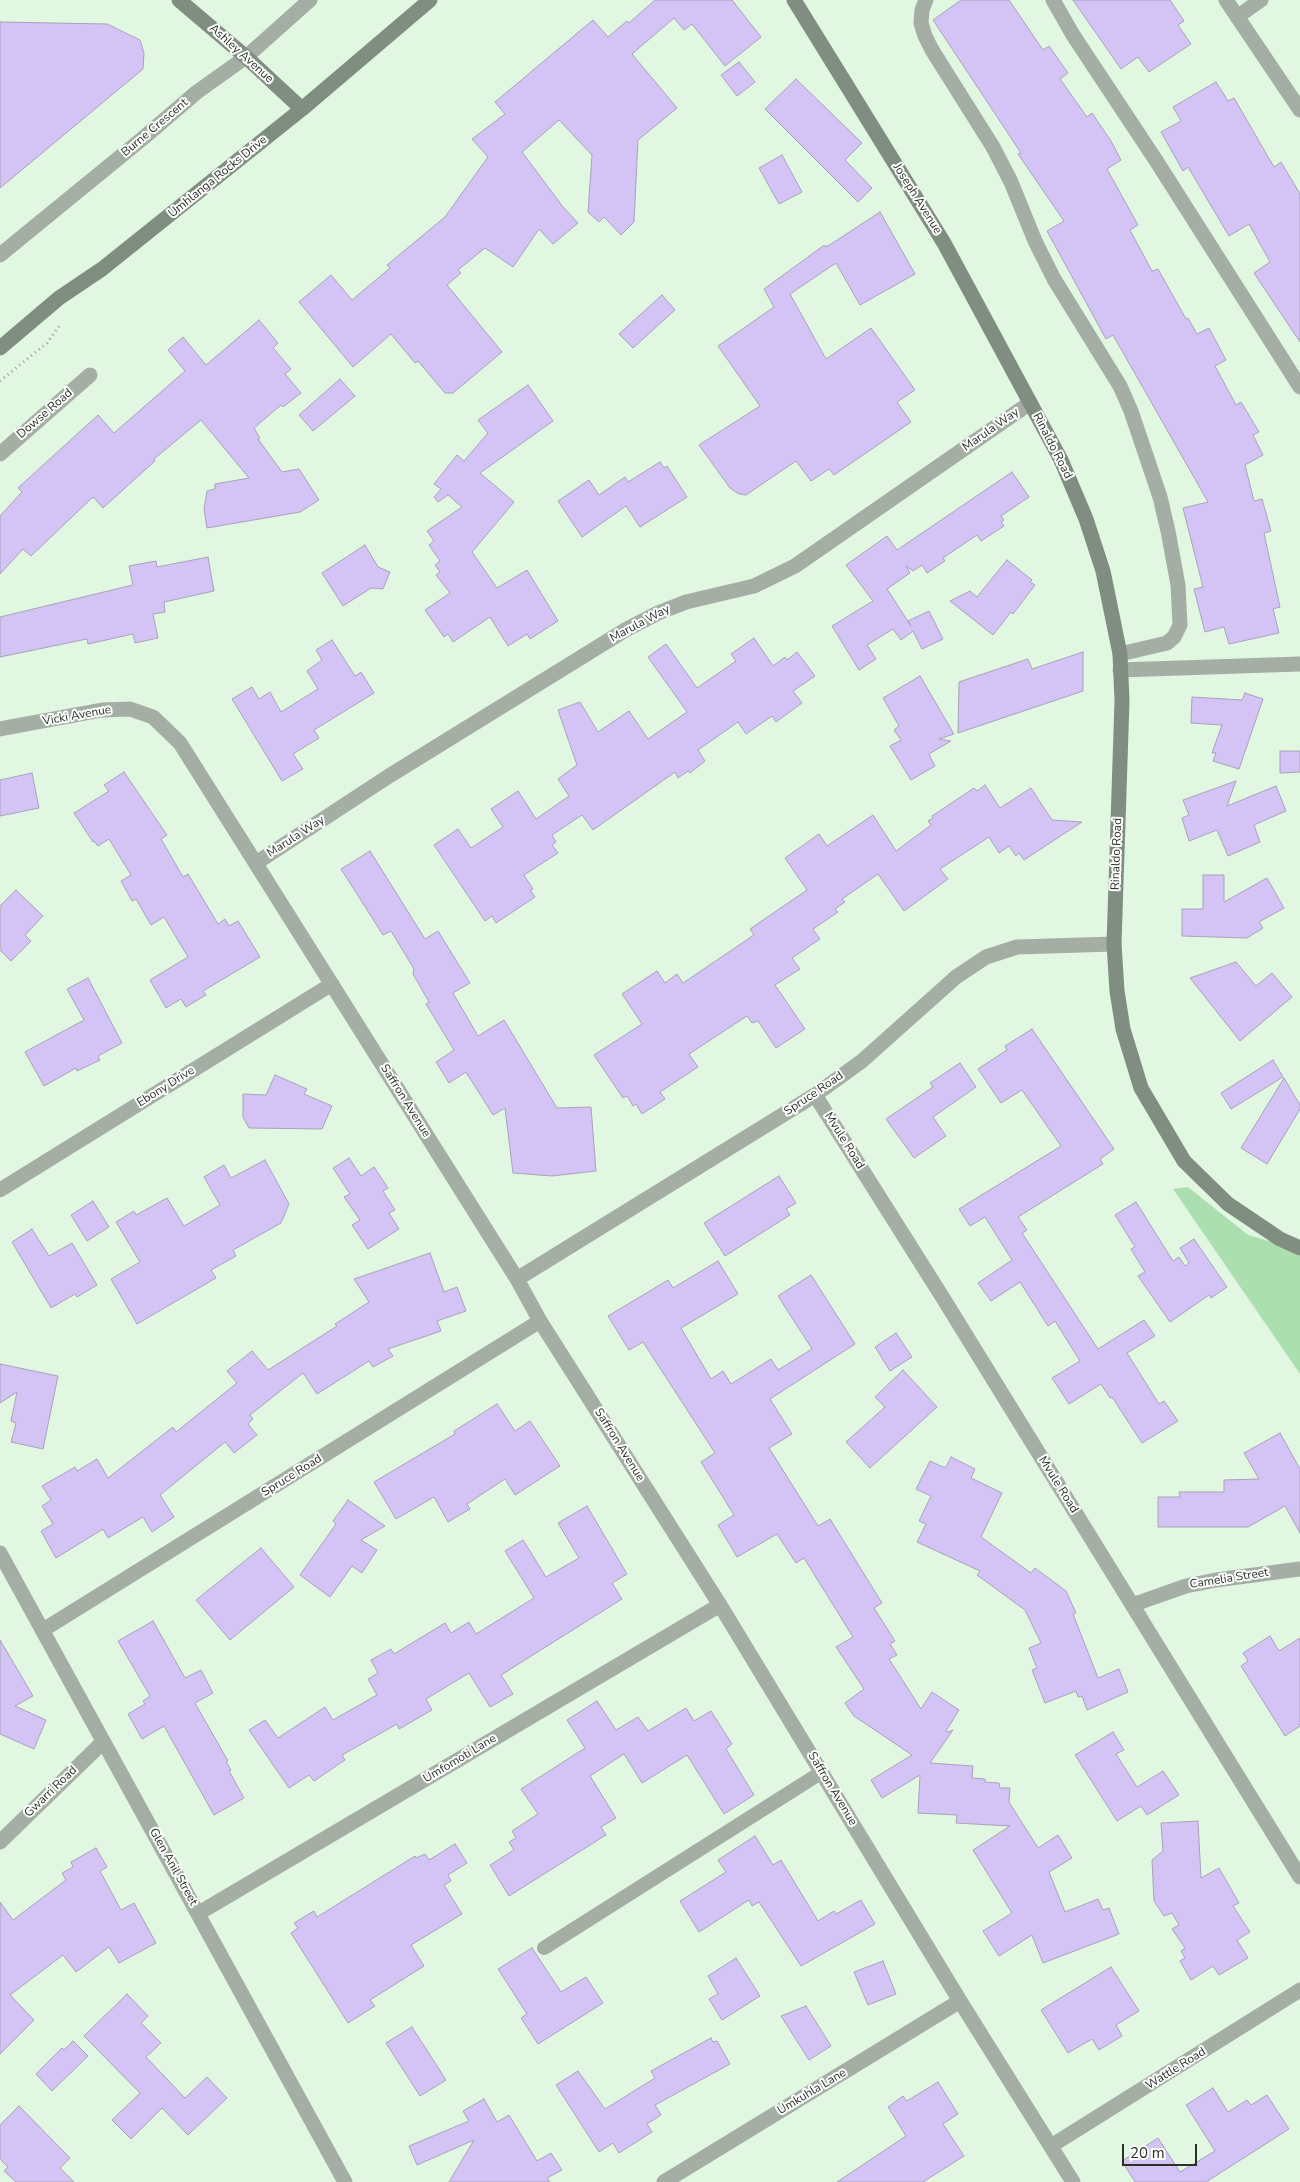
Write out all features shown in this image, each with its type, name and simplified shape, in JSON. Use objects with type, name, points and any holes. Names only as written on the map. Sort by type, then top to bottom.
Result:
[{"type":"street","name":"Ashley Avenue","points":[[179,0],[246,57],[302,109]]},
{"type":"street","name":"Burne Crescent","points":[[0,255],[142,140],[197,92],[246,57],[310,0]]},
{"type":"street","name":"Umhlanga Rocks Drive","points":[[0,348],[59,298],[102,269],[302,109],[430,0]]},
{"type":"street","name":"Joseph Avenue","points":[[794,0],[944,242],[1030,403]]},
{"type":"street","points":[[926,0],[922,10],[922,23],[928,43],[993,147],[1011,182],[1035,241],[1054,279],[1120,386],[1131,411],[1160,497],[1178,585],[1180,625],[1174,638],[1167,643],[1120,654]]},
{"type":"street","points":[[1053,0],[1073,35],[1157,162],[1300,387]]},
{"type":"street","points":[[1226,0],[1300,110]]},
{"type":"street","points":[[1237,17],[1261,0]]},
{"type":"street","name":"Dowse Road","points":[[0,454],[90,375]]},
{"type":"street","name":"Rinaldo Road","points":[[1030,403],[1061,460],[1086,519],[1104,571],[1120,654],[1122,701],[1114,944],[1117,991],[1123,1029],[1142,1088],[1184,1161],[1228,1204],[1280,1239],[1300,1248]]},
{"type":"street","name":"Marula Way","points":[[256,863],[389,776],[627,629],[658,613],[686,602],[754,586],[795,566],[1030,403]]},
{"type":"street","points":[[1120,670],[1300,664]]},
{"type":"street","name":"Vicki Avenue","points":[[0,729],[102,710],[130,709],[153,716]]},
{"type":"street","name":"Saffron Avenue","points":[[153,716],[180,743],[332,984],[517,1279],[540,1321],[720,1605],[960,2001],[1073,2182]]},
{"type":"street","name":"Spruce Road","points":[[517,1279],[815,1095],[862,1061],[956,977],[986,957],[1017,947],[1114,944]]},
{"type":"street","name":"Ebony Drive","points":[[0,1190],[332,984]]},
{"type":"street","name":"Mvule Road","points":[[815,1095],[1300,1877]]},
{"type":"street","name":"Spruce Road","points":[[43,1630],[540,1321]]},
{"type":"street","name":"Glen Anil Street","points":[[0,1553],[345,2182]]},
{"type":"street","name":"Camelia Street","points":[[1132,1605],[1186,1586],[1216,1580],[1300,1569]]},
{"type":"street","name":"Umfomoti Lane","points":[[199,1913],[720,1605]]},
{"type":"street","name":"Gwarri Road","points":[[0,1842],[103,1742]]},
{"type":"street","name":"Wattle Road","points":[[1051,2146],[1300,1990]]},
{"type":"street","name":"Umkuhla Lane","points":[[664,2182],[960,2001]]},
{"type":"lane","points":[[544,1948],[822,1772]]},
{"type":"green space","points":[[1188,1187],[1248,1235],[1300,1250],[1300,1374],[1173,1189]]},
{"type":"building","points":[[655,0],[732,0],[761,37],[725,66],[692,24],[684,30],[674,18],[632,54],[677,108],[638,140],[634,222],[621,235],[604,217],[599,222],[588,212],[592,155],[559,120],[522,152],[563,207],[578,223],[553,244],[539,229],[513,267],[485,248],[458,270],[461,273],[447,285],[502,352],[453,393],[445,393],[418,361],[415,363],[391,334],[353,367],[299,302],[331,275],[352,300],[390,268],[387,265],[445,217],[488,157],[472,139],[505,114],[495,102],[593,20],[608,37],[627,21],[629,23]]},
{"type":"building","points":[[961,0],[1009,0],[1043,50],[1049,46],[1068,73],[1060,79],[1087,117],[1092,113],[1121,160],[1107,169],[1138,225],[1130,230],[1152,271],[1158,269],[1186,319],[1188,318],[1197,334],[1209,328],[1226,360],[1215,366],[1236,405],[1241,402],[1259,432],[1253,435],[1263,455],[1245,465],[1254,501],[1262,499],[1271,531],[1264,533],[1280,607],[1273,609],[1279,633],[1229,644],[1224,627],[1205,632],[1194,589],[1203,587],[1183,508],[1208,502],[1113,335],[1106,339],[1047,231],[1064,221],[1018,154],[1021,153],[933,20]]},
{"type":"building","points":[[1073,0],[1170,0],[1184,21],[1178,25],[1191,44],[1149,72],[1138,57],[1121,69]]},
{"type":"building","points":[[0,22],[107,24],[140,40],[144,53],[143,69],[0,188]]},
{"type":"building","points":[[739,62],[755,82],[737,96],[721,75]]},
{"type":"building","points":[[796,79],[862,143],[845,160],[872,188],[858,202],[765,109]]},
{"type":"building","points":[[1216,82],[1228,101],[1234,98],[1274,167],[1281,162],[1300,194],[1300,342],[1254,273],[1270,262],[1249,224],[1229,236],[1188,167],[1183,171],[1161,132],[1181,121],[1173,107]]},
{"type":"building","points":[[782,155],[802,192],[779,204],[759,168]]},
{"type":"building","points":[[880,212],[915,274],[860,305],[836,263],[790,294],[826,359],[871,328],[915,390],[897,402],[911,422],[834,475],[829,469],[811,481],[796,461],[746,495],[739,494],[730,488],[699,445],[760,406],[718,346],[774,307],[764,289],[823,246],[828,246]]},
{"type":"building","points":[[662,295],[675,310],[633,348],[619,334]]},
{"type":"building","points":[[259,320],[278,343],[273,348],[291,369],[285,374],[301,393],[283,407],[281,405],[254,428],[260,438],[258,439],[282,472],[299,469],[319,500],[300,512],[207,528],[204,509],[207,491],[215,489],[215,484],[249,478],[201,420],[154,459],[155,461],[103,508],[93,497],[31,556],[23,549],[0,574],[0,516],[22,492],[18,488],[98,415],[114,433],[185,371],[168,350],[183,337],[206,365]]},
{"type":"building","points":[[340,379],[355,396],[313,431],[299,415]]},
{"type":"building","points":[[528,385],[553,421],[480,473],[514,502],[472,552],[497,588],[527,570],[558,621],[530,639],[527,634],[508,646],[490,617],[453,642],[448,634],[444,637],[425,610],[450,593],[436,575],[440,572],[435,565],[440,561],[429,545],[434,541],[427,531],[462,507],[448,495],[438,502],[434,497],[441,489],[434,484],[457,455],[464,461],[488,433],[478,420]]},
{"type":"building","points":[[660,462],[664,468],[667,466],[687,497],[640,527],[626,506],[582,537],[558,501],[589,480],[599,495],[625,477],[628,482]]},
{"type":"building","points":[[1012,472],[1029,497],[1001,516],[1004,520],[1001,522],[1004,526],[981,541],[977,535],[943,558],[945,561],[927,573],[922,565],[913,571],[906,566],[910,573],[887,589],[911,626],[908,621],[929,611],[943,639],[922,649],[913,631],[901,640],[893,629],[867,645],[876,659],[859,670],[832,626],[873,601],[846,565],[887,536],[897,550]]},
{"type":"building","points":[[365,545],[378,567],[390,572],[383,589],[371,588],[343,606],[322,573]]},
{"type":"building","points":[[208,557],[214,591],[164,602],[165,612],[153,614],[158,638],[135,643],[133,634],[88,644],[87,639],[0,657],[0,617],[133,585],[129,566],[156,561],[157,567]]},
{"type":"building","points":[[1007,560],[1032,580],[1030,582],[1035,585],[1013,614],[1011,612],[993,635],[950,601],[970,591],[977,597]]},
{"type":"building","points":[[754,638],[773,666],[785,657],[787,660],[797,652],[815,676],[793,691],[802,703],[776,722],[772,716],[746,734],[738,722],[698,750],[705,761],[690,773],[688,771],[678,778],[675,772],[593,830],[582,815],[552,835],[556,842],[552,845],[558,853],[524,875],[533,889],[530,890],[535,897],[496,923],[492,916],[485,921],[434,845],[458,829],[471,848],[503,827],[491,809],[518,791],[536,819],[569,796],[558,779],[577,765],[558,710],[580,702],[598,732],[629,711],[648,739],[687,712],[648,657],[666,644],[697,688],[736,661],[731,654]]},
{"type":"building","points":[[332,640],[355,676],[361,672],[374,693],[314,730],[319,738],[293,754],[303,769],[282,781],[232,699],[252,687],[259,699],[270,692],[281,712],[318,689],[307,671],[322,660],[316,650]]},
{"type":"building","points":[[1083,652],[1083,691],[958,733],[959,682],[1028,659],[1032,669]]},
{"type":"building","points":[[920,676],[954,734],[939,739],[951,741],[929,754],[935,766],[911,780],[890,746],[901,740],[894,730],[899,726],[883,698]]},
{"type":"building","points":[[1245,693],[1263,699],[1239,769],[1213,761],[1216,753],[1212,753],[1222,725],[1191,723],[1192,697],[1242,700]]},
{"type":"building","points":[[1280,751],[1300,751],[1300,772],[1280,773]]},
{"type":"building","points":[[124,772],[167,835],[161,839],[183,877],[188,874],[218,924],[225,919],[229,926],[238,921],[260,957],[203,991],[206,995],[186,1007],[181,999],[166,1008],[150,980],[188,957],[164,917],[151,925],[136,899],[132,901],[121,881],[131,875],[109,839],[98,846],[93,842],[74,813],[109,791],[104,785]]},
{"type":"building","points":[[32,773],[39,808],[0,816],[0,780]]},
{"type":"building","points":[[1236,781],[1227,806],[1276,786],[1286,811],[1254,825],[1260,842],[1228,856],[1217,830],[1189,841],[1182,818],[1189,815],[1183,800]]},
{"type":"building","points":[[985,785],[1000,808],[1031,788],[1052,820],[1082,822],[1024,860],[1019,853],[1016,856],[1009,846],[999,853],[989,837],[940,869],[948,879],[904,911],[878,874],[842,899],[845,902],[835,909],[838,912],[813,929],[820,939],[792,958],[800,969],[775,985],[805,1029],[776,1048],[758,1021],[752,1023],[747,1016],[689,1054],[698,1067],[660,1092],[665,1099],[642,1114],[636,1104],[633,1106],[627,1096],[623,1098],[594,1055],[642,1024],[622,994],[657,971],[665,983],[677,974],[683,983],[754,935],[750,929],[807,890],[785,858],[819,834],[827,846],[873,815],[896,851],[931,825],[928,821],[933,818],[932,816],[974,788],[977,791]]},
{"type":"building","points":[[370,851],[425,939],[438,931],[470,983],[453,993],[478,1036],[504,1020],[557,1108],[591,1107],[596,1171],[552,1176],[513,1173],[505,1108],[493,1115],[466,1072],[449,1083],[436,1062],[454,1050],[426,1004],[429,1002],[413,974],[414,969],[391,931],[383,935],[341,869]]},
{"type":"building","points":[[1203,875],[1224,875],[1224,902],[1267,878],[1284,908],[1259,922],[1263,928],[1247,938],[1182,936],[1182,909],[1203,909]]},
{"type":"building","points":[[16,890],[43,916],[25,935],[31,941],[11,961],[0,950],[0,906]]},
{"type":"building","points":[[1236,962],[1256,986],[1272,973],[1292,997],[1240,1041],[1190,978]]},
{"type":"building","points":[[88,978],[122,1043],[98,1056],[100,1060],[77,1071],[76,1068],[44,1086],[25,1052],[84,1020],[67,989]]},
{"type":"building","points":[[1032,1029],[1114,1149],[1100,1159],[1103,1164],[1018,1217],[1027,1230],[1022,1233],[1098,1349],[1144,1320],[1155,1336],[1127,1353],[1159,1404],[1164,1401],[1178,1421],[1142,1443],[1112,1397],[1110,1398],[1101,1384],[1069,1404],[1052,1378],[1080,1361],[1055,1321],[1048,1326],[1020,1282],[991,1301],[978,1283],[1012,1260],[985,1217],[970,1226],[959,1209],[1061,1146],[1022,1090],[1001,1103],[978,1069],[1007,1050],[1005,1046]]},
{"type":"building","points":[[1273,1060],[1283,1077],[1231,1109],[1221,1093]]},
{"type":"building","points":[[960,1063],[976,1087],[933,1117],[946,1136],[914,1158],[886,1119],[933,1087],[930,1083]]},
{"type":"building","points":[[275,1075],[307,1089],[304,1094],[332,1106],[322,1129],[249,1128],[243,1117],[243,1094],[266,1095]]},
{"type":"building","points":[[1284,1078],[1300,1105],[1300,1109],[1267,1164],[1241,1148]]},
{"type":"building","points":[[349,1158],[361,1176],[374,1167],[388,1188],[383,1191],[395,1210],[389,1213],[399,1229],[368,1249],[352,1225],[360,1220],[344,1197],[350,1194],[333,1168]]},
{"type":"building","points":[[265,1160],[289,1204],[281,1223],[233,1250],[236,1256],[211,1270],[216,1278],[137,1324],[111,1279],[140,1262],[116,1222],[134,1211],[136,1215],[167,1198],[184,1226],[220,1205],[204,1177],[224,1165],[231,1178]]},
{"type":"building","points":[[779,1176],[796,1203],[786,1209],[790,1215],[725,1256],[704,1223]]},
{"type":"building","points":[[93,1201],[109,1227],[87,1241],[71,1215]]},
{"type":"building","points":[[1136,1202],[1173,1261],[1179,1257],[1185,1266],[1189,1263],[1180,1248],[1194,1239],[1227,1287],[1211,1298],[1209,1295],[1170,1322],[1138,1276],[1145,1272],[1131,1249],[1135,1247],[1115,1215]]},
{"type":"building","points":[[32,1229],[49,1256],[72,1243],[97,1285],[77,1297],[75,1294],[51,1308],[12,1242]]},
{"type":"building","points":[[430,1253],[444,1292],[457,1287],[466,1311],[437,1321],[441,1331],[388,1349],[393,1356],[373,1367],[369,1361],[317,1394],[303,1373],[250,1415],[253,1419],[248,1424],[257,1435],[234,1453],[225,1442],[160,1495],[174,1517],[152,1532],[143,1517],[108,1538],[103,1529],[56,1558],[41,1531],[53,1524],[42,1506],[51,1500],[42,1486],[75,1467],[77,1471],[97,1459],[108,1478],[173,1427],[176,1432],[237,1383],[227,1371],[252,1351],[268,1370],[337,1326],[335,1324],[369,1302],[354,1279]]},
{"type":"building","points":[[718,1261],[738,1294],[681,1328],[711,1379],[723,1371],[731,1384],[771,1359],[778,1370],[812,1349],[778,1296],[811,1275],[855,1344],[770,1399],[792,1434],[769,1448],[818,1526],[830,1519],[882,1603],[874,1608],[895,1641],[890,1644],[897,1655],[889,1659],[921,1709],[932,1692],[959,1710],[946,1731],[953,1730],[930,1763],[973,1766],[972,1778],[985,1779],[985,1782],[999,1783],[1000,1788],[1010,1788],[1009,1802],[1038,1848],[1058,1835],[1072,1858],[1049,1872],[1065,1912],[1098,1899],[1103,1910],[1109,1908],[1119,1934],[1043,1963],[1032,1935],[999,1956],[983,1931],[1012,1913],[973,1850],[1010,1826],[956,1823],[957,1815],[918,1813],[920,1775],[882,1798],[871,1780],[912,1755],[854,1716],[845,1703],[864,1689],[836,1647],[853,1637],[804,1558],[796,1563],[777,1534],[737,1557],[718,1525],[734,1515],[701,1462],[715,1453],[643,1342],[629,1350],[608,1316],[668,1280],[673,1288]]},
{"type":"building","points":[[896,1333],[912,1357],[890,1371],[875,1347]]},
{"type":"building","points":[[0,1364],[58,1376],[43,1449],[11,1442],[16,1423],[11,1421],[17,1392],[0,1403]]},
{"type":"building","points":[[903,1370],[937,1407],[870,1468],[846,1442],[885,1407],[875,1397]]},
{"type":"building","points":[[497,1404],[515,1431],[530,1421],[560,1466],[515,1495],[505,1479],[467,1504],[470,1509],[448,1522],[434,1497],[396,1519],[374,1482],[455,1434],[454,1431]]},
{"type":"building","points":[[1280,1433],[1300,1469],[1300,1533],[1285,1506],[1248,1527],[1158,1527],[1158,1497],[1180,1497],[1179,1492],[1224,1492],[1224,1480],[1259,1479],[1244,1453]]},
{"type":"building","points":[[951,1457],[975,1469],[971,1478],[1002,1493],[981,1537],[1031,1573],[1035,1568],[1066,1591],[1076,1613],[1073,1614],[1098,1678],[1119,1669],[1128,1692],[1087,1710],[1082,1696],[1078,1697],[1076,1691],[1045,1703],[1032,1670],[1037,1668],[1029,1648],[1041,1643],[1025,1610],[977,1575],[980,1571],[917,1542],[926,1524],[919,1521],[931,1496],[916,1489],[930,1461],[946,1467]]},
{"type":"building","points":[[348,1500],[385,1526],[361,1540],[377,1550],[362,1573],[352,1566],[330,1597],[300,1575],[336,1524],[333,1521]]},
{"type":"building","points":[[587,1506],[627,1574],[612,1583],[622,1599],[501,1675],[513,1694],[490,1707],[469,1673],[426,1699],[432,1710],[399,1729],[397,1724],[342,1755],[345,1760],[314,1781],[309,1775],[289,1788],[249,1730],[265,1720],[278,1738],[325,1707],[333,1720],[377,1695],[368,1679],[378,1673],[371,1660],[391,1649],[394,1654],[445,1623],[451,1633],[469,1622],[476,1634],[534,1598],[505,1551],[523,1540],[546,1577],[579,1558],[558,1523]]},
{"type":"building","points":[[261,1548],[294,1587],[230,1640],[196,1600]]},
{"type":"building","points":[[153,1621],[185,1678],[201,1670],[213,1693],[195,1703],[228,1761],[226,1762],[231,1770],[229,1771],[244,1798],[214,1815],[164,1726],[142,1739],[128,1714],[145,1704],[143,1701],[150,1696],[118,1641]]},
{"type":"building","points":[[1270,1636],[1279,1651],[1300,1638],[1300,1726],[1285,1736],[1241,1666],[1248,1661],[1243,1653]]},
{"type":"building","points":[[0,1640],[33,1696],[15,1706],[46,1720],[34,1749],[0,1734]]},
{"type":"building","points":[[597,1701],[616,1730],[638,1717],[648,1731],[686,1708],[694,1721],[711,1711],[732,1744],[726,1749],[754,1795],[724,1814],[687,1755],[642,1783],[624,1754],[590,1776],[616,1818],[601,1827],[606,1835],[509,1896],[490,1865],[514,1850],[509,1842],[516,1838],[512,1831],[538,1814],[521,1789],[585,1748],[567,1720]]},
{"type":"building","points":[[1113,1732],[1124,1750],[1116,1754],[1137,1787],[1163,1771],[1179,1795],[1147,1815],[1141,1806],[1117,1821],[1075,1755]]},
{"type":"building","points":[[1198,1821],[1201,1878],[1219,1868],[1239,1903],[1233,1906],[1250,1932],[1237,1940],[1248,1958],[1219,1975],[1213,1966],[1191,1980],[1180,1961],[1185,1958],[1181,1951],[1185,1948],[1172,1929],[1179,1925],[1172,1913],[1164,1916],[1154,1901],[1152,1860],[1163,1851],[1161,1823]]},
{"type":"building","points":[[755,1836],[773,1865],[781,1860],[818,1921],[834,1911],[836,1914],[861,1900],[875,1924],[801,1966],[759,1902],[752,1906],[749,1900],[699,1932],[680,1901],[726,1872],[718,1860]]},
{"type":"building","points":[[455,1844],[467,1863],[448,1875],[451,1881],[444,1885],[462,1914],[411,1945],[424,1966],[370,2000],[375,2006],[348,2023],[291,1933],[298,1928],[294,1923],[314,1911],[317,1917],[415,1856],[416,1858],[425,1854],[429,1860]]},
{"type":"building","points":[[96,1848],[107,1867],[100,1871],[121,1910],[134,1903],[156,1943],[119,1963],[109,1947],[76,1972],[63,1955],[10,1995],[34,2020],[0,2054],[0,1902],[13,1920],[66,1880],[62,1873],[73,1867],[71,1862]]},
{"type":"building","points":[[532,1948],[561,1992],[586,1977],[603,2003],[538,2044],[521,2018],[527,2014],[498,1969]]},
{"type":"building","points":[[736,1958],[760,1996],[722,2020],[709,1999],[718,1994],[708,1976]]},
{"type":"building","points":[[883,1961],[896,1994],[868,2005],[854,1972]]},
{"type":"building","points":[[1111,1967],[1139,2011],[1116,2025],[1122,2036],[1099,2050],[1092,2039],[1068,2053],[1041,2010]]},
{"type":"building","points":[[127,1994],[148,2016],[141,2023],[161,2043],[146,2057],[185,2098],[207,2077],[227,2098],[188,2135],[162,2108],[131,2139],[112,2120],[140,2093],[84,2036]]},
{"type":"building","points":[[806,2006],[831,2046],[809,2060],[781,2016]]},
{"type":"building","points":[[412,2027],[446,2080],[420,2096],[386,2043]]},
{"type":"building","points":[[711,2038],[713,2042],[717,2041],[730,2064],[655,2105],[661,2115],[647,2124],[652,2132],[619,2153],[613,2143],[599,2152],[556,2085],[578,2071],[605,2109],[655,2078],[651,2071]]},
{"type":"building","points":[[73,2041],[88,2056],[52,2091],[36,2074],[62,2048],[64,2050]]},
{"type":"building","points":[[938,2082],[958,2114],[943,2124],[964,2156],[923,2182],[837,2182],[906,2136],[888,2107],[903,2096],[907,2101]]},
{"type":"building","points":[[1213,2088],[1228,2112],[1247,2100],[1251,2105],[1267,2095],[1289,2129],[1206,2182],[1135,2182],[1122,2161],[1158,2138],[1180,2172],[1215,2151],[1186,2105]]},
{"type":"building","points":[[484,2099],[497,2122],[509,2115],[537,2161],[551,2153],[562,2170],[547,2178],[550,2182],[449,2182],[474,2140],[417,2165],[409,2146],[469,2121],[463,2111]]},
{"type":"building","points":[[19,2106],[70,2158],[60,2168],[74,2182],[16,2182],[4,2171],[8,2167],[0,2159],[0,2125]]}]
